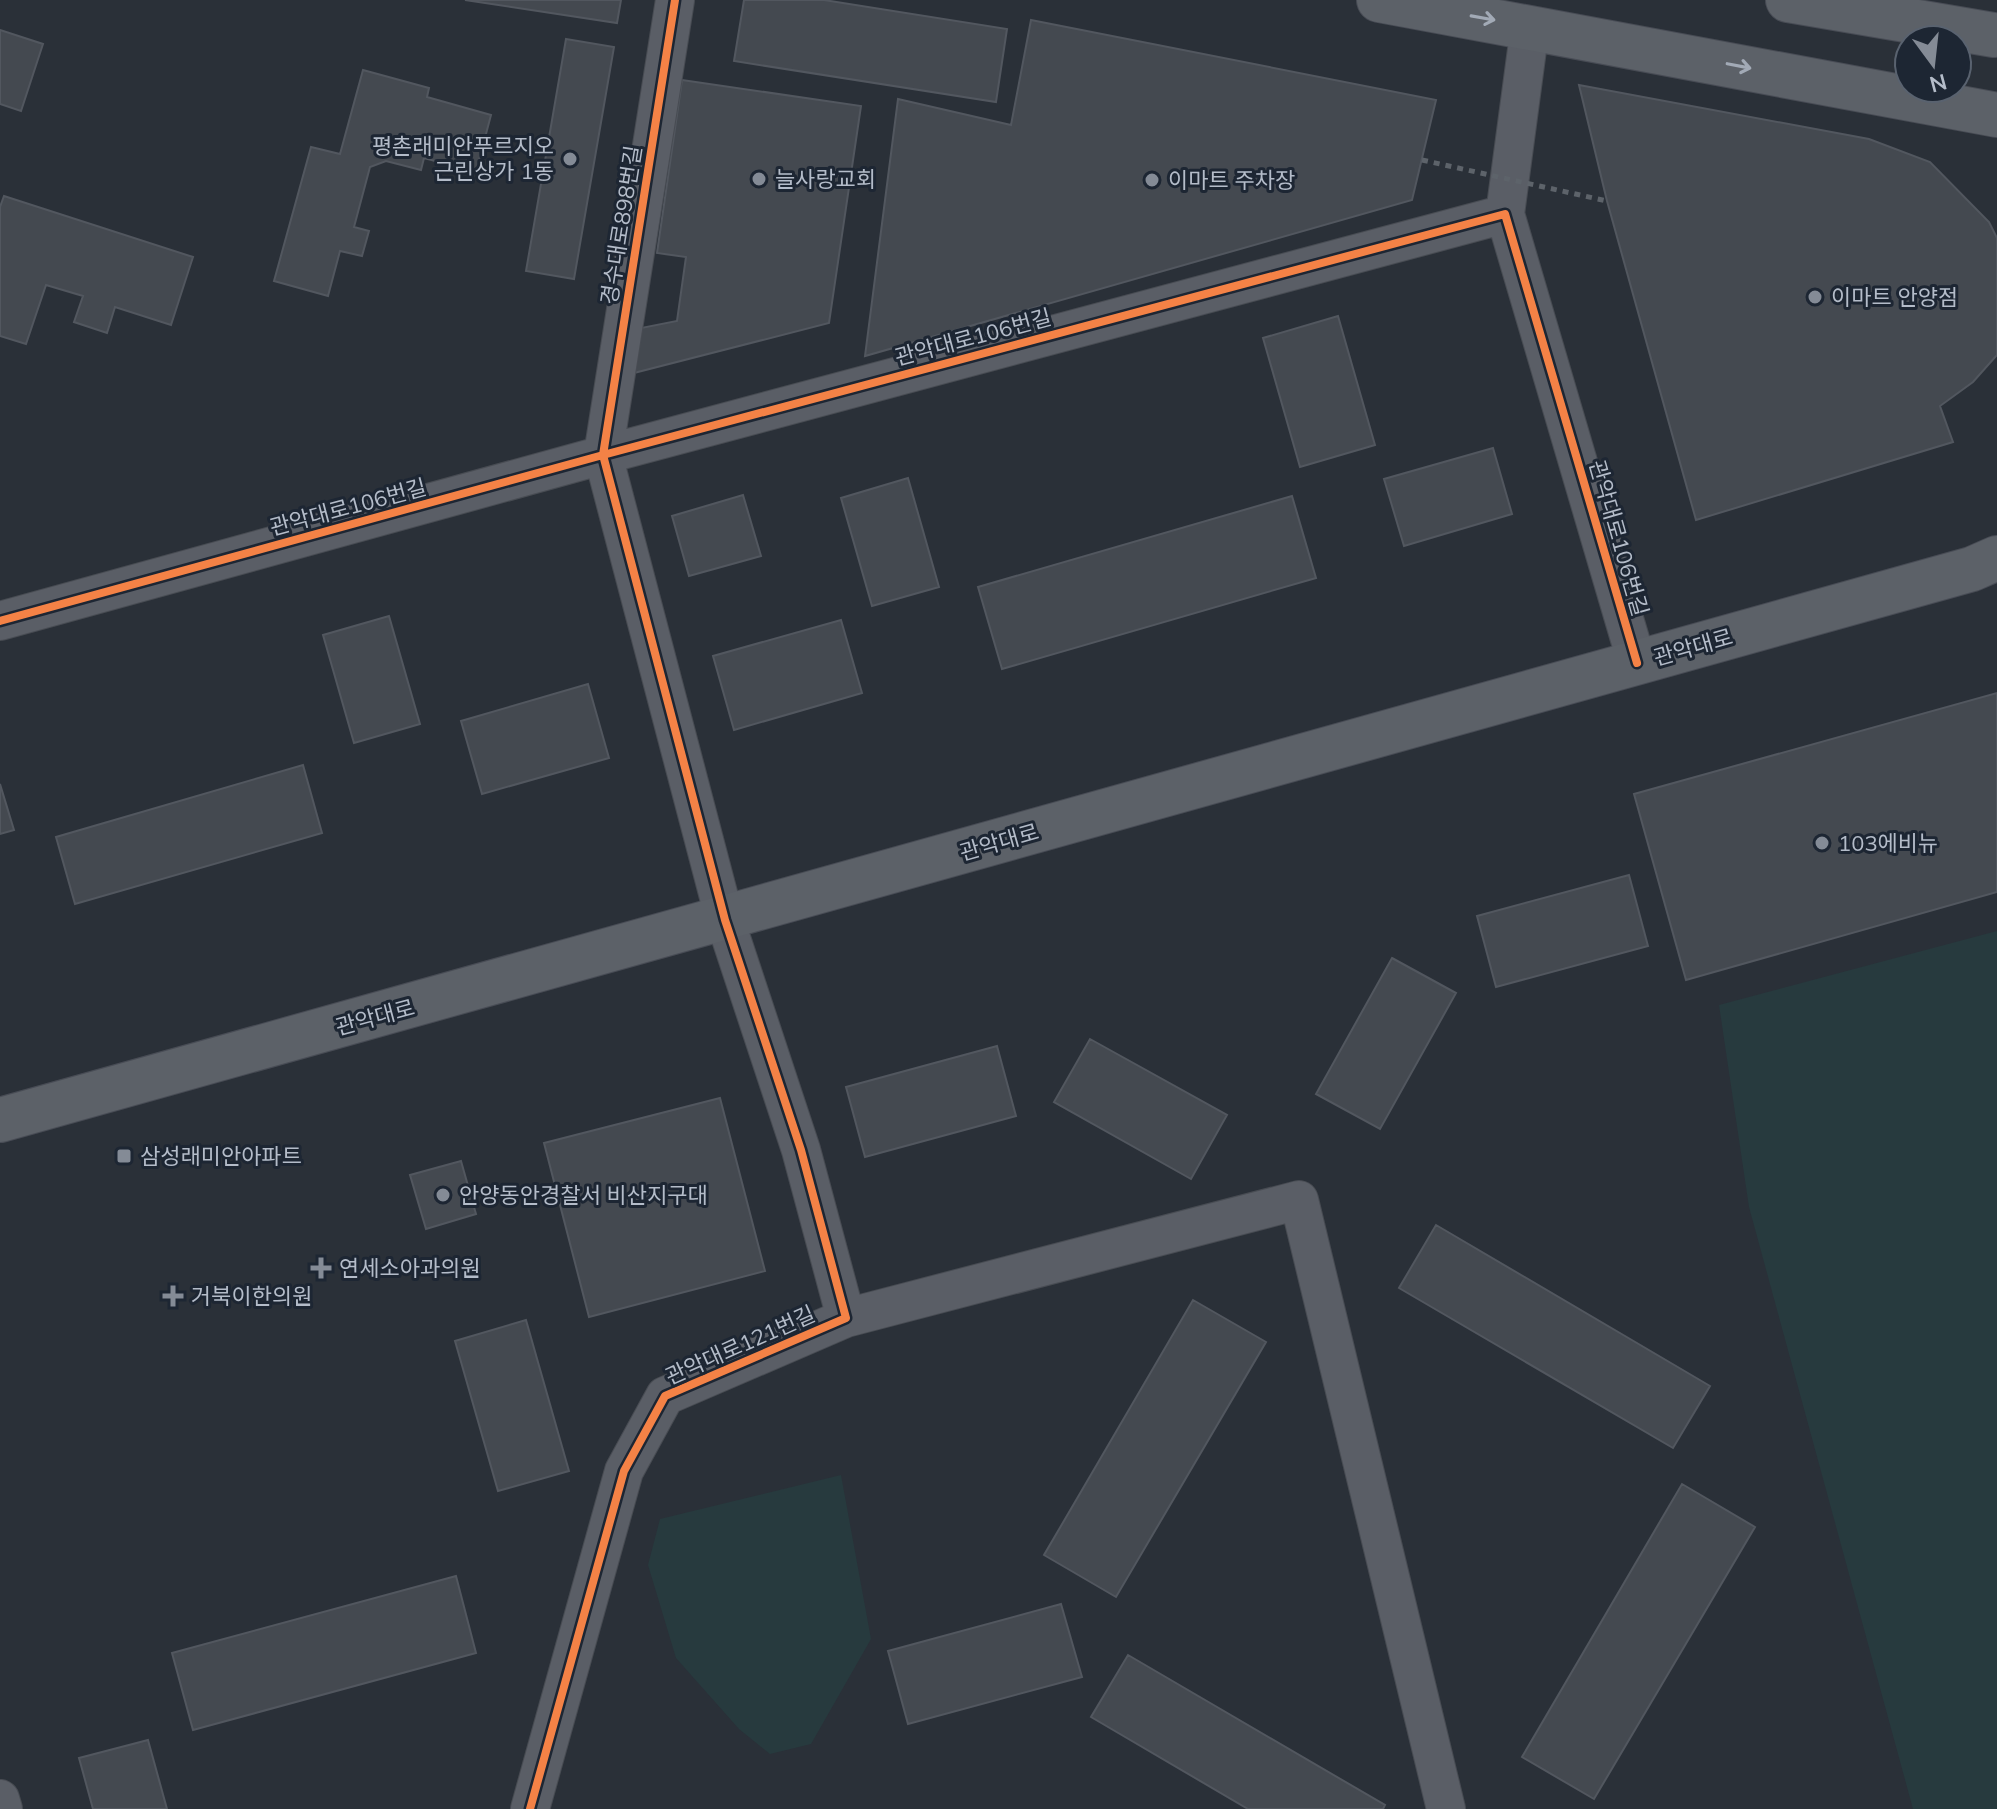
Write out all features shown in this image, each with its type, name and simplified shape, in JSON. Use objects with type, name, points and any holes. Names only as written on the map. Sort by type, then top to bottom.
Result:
[{"type":"main road","points":[[1379,0],[1997,115]]},
{"type":"main road","points":[[1788,0],[1994,35]]},
{"type":"main road","points":[[1985,564],[1997,530]]},
{"type":"main road","name":"관악대로","points":[[0,1120],[725,920],[1985,564]]},
{"type":"street","name":"경수대로898번길","points":[[603,455],[675,0]]},
{"type":"street","points":[[1505,214],[1530,27]]},
{"type":"street","name":"관악대로106번길","points":[[0,621],[603,455],[1505,214],[1637,663]]},
{"type":"street","name":"관악대로121번길","points":[[530,1809],[624,1471],[665,1396],[846,1318],[801,1150],[725,920],[603,455]]},
{"type":"street","points":[[846,1318],[1299,1200],[1446,1809]]},
{"type":"street","points":[[0,1799],[3,1809]]},
{"type":"path","points":[[1422,160],[1607,201]]},
{"type":"green space","points":[[1997,931],[1997,1809],[1913,1809],[1749,1207],[1719,1005]]},
{"type":"green space","points":[[841,1475],[871,1639],[811,1744],[770,1754],[739,1729],[676,1658],[648,1565],[660,1519]]},
{"type":"building","points":[[465,0],[621,0],[617,23]]},
{"type":"building","points":[[744,0],[824,0],[1007,29],[996,102],[734,61]]},
{"type":"building","name":"이마트 주차장","points":[[1031,20],[1436,100],[1412,200],[865,356],[898,99],[1011,125]]},
{"type":"building","points":[[0,30],[43,44],[21,111],[0,104]]},
{"type":"building","name":"평촌래미안푸르지오 근린상가 1동","points":[[566,39],[614,47],[574,279],[526,271]]},
{"type":"building","points":[[363,70],[429,88],[427,97],[491,115],[476,172],[424,158],[421,170],[386,161],[370,167],[354,227],[369,231],[362,256],[340,251],[328,296],[274,281],[311,147],[340,154]]},
{"type":"building","name":"늘사랑교회","points":[[682,80],[861,106],[829,323],[626,375],[641,328],[677,321],[686,257],[657,253]]},
{"type":"building","name":"이마트 안양점","points":[[1579,85],[1869,139],[1930,162],[1989,222],[1997,238],[1997,355],[1973,382],[1940,406],[1953,442],[1696,520],[1607,201]]},
{"type":"building","points":[[4,196],[193,257],[171,325],[115,307],[107,333],[74,322],[83,296],[46,285],[26,344],[0,336],[0,207]]},
{"type":"building","points":[[1338,316],[1375,445],[1300,467],[1263,338]]},
{"type":"building","points":[[1493,448],[1512,514],[1404,546],[1384,479]]},
{"type":"building","points":[[908,478],[939,587],[872,606],[841,498]]},
{"type":"building","points":[[743,495],[761,556],[689,576],[672,516]]},
{"type":"building","points":[[1292,496],[1316,578],[1002,669],[978,587]]},
{"type":"building","points":[[389,616],[420,724],[354,743],[323,635]]},
{"type":"building","points":[[841,620],[862,693],[734,730],[713,656]]},
{"type":"building","points":[[588,684],[609,758],[482,794],[461,721]]},
{"type":"building","name":"103에비뉴","points":[[1997,693],[1997,892],[1686,980],[1634,794]]},
{"type":"building","points":[[303,765],[322,833],[75,904],[56,837]]},
{"type":"building","points":[[0,784],[14,830],[0,834]]},
{"type":"building","points":[[1629,875],[1648,946],[1496,987],[1477,916]]},
{"type":"building","points":[[1392,958],[1456,993],[1380,1129],[1316,1094]]},
{"type":"building","points":[[1090,1039],[1227,1115],[1191,1179],[1054,1102]]},
{"type":"building","points":[[997,1046],[1016,1116],[865,1157],[846,1087]]},
{"type":"building","points":[[720,1098],[765,1271],[589,1317],[544,1143]]},
{"type":"building","name":"안양동안경찰서 비산지구대","points":[[461,1161],[476,1214],[426,1229],[410,1175]]},
{"type":"building","points":[[1436,1225],[1710,1386],[1673,1448],[1399,1288]]},
{"type":"building","points":[[1193,1300],[1266,1342],[1116,1597],[1044,1555]]},
{"type":"building","points":[[526,1320],[569,1471],[498,1491],[455,1341]]},
{"type":"building","points":[[1682,1484],[1755,1527],[1594,1799],[1522,1757]]},
{"type":"building","points":[[456,1576],[476,1653],[193,1730],[172,1653]]},
{"type":"building","points":[[1061,1604],[1082,1677],[908,1724],[888,1651]]},
{"type":"building","points":[[1128,1655],[1385,1805],[1383,1809],[1248,1809],[1091,1717]]},
{"type":"building","points":[[148,1740],[167,1809],[93,1809],[79,1758]]},
{"type":"cycle path","points":[[530,1809],[624,1471],[665,1396],[846,1318],[801,1150],[725,920],[603,455],[675,0]]},
{"type":"cycle path","points":[[0,621],[603,455],[1505,214],[1637,663]]},
{"type":"place","name":"평촌래미안푸르지오 근린상가 1동","points":[[570,159]]},
{"type":"place","name":"늘사랑교회","points":[[759,179]]},
{"type":"place","name":"이마트 주차장","points":[[1152,180]]},
{"type":"place","name":"이마트 안양점","points":[[1815,297]]},
{"type":"place","name":"103에비뉴","points":[[1822,843]]},
{"type":"place","name":"삼성래미안아파트","points":[[124,1156]]},
{"type":"place","name":"안양동안경찰서 비산지구대","points":[[443,1195]]},
{"type":"place","name":"연세소아과의원","points":[[321,1268]]},
{"type":"place","name":"거북이한의원","points":[[173,1296]]}]
